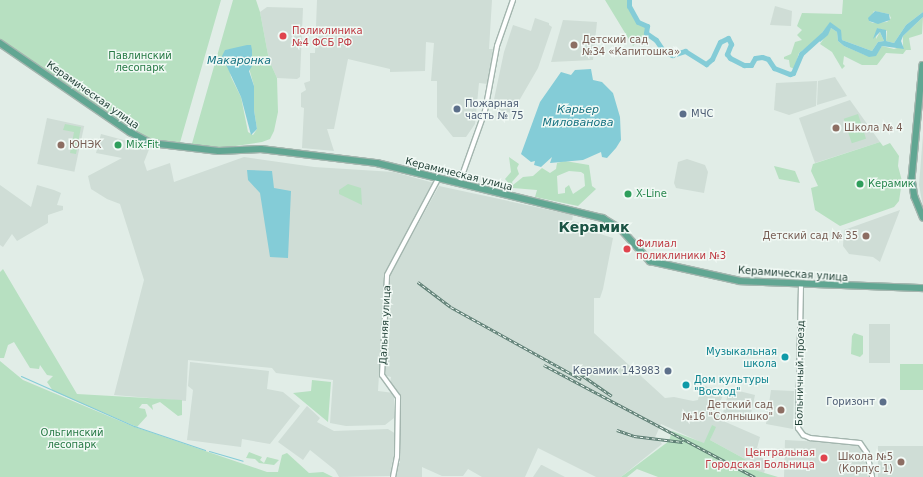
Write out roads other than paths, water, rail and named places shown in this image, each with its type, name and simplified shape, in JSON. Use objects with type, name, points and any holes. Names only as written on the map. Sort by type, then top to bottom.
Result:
[{"type":"main road","name":"Керамическая улица","points":[[0,43],[130,132],[151,143],[177,148],[225,152],[257,149],[369,162],[608,220],[622,230],[645,257],[653,262],[740,281],[801,285],[923,288]]},
{"type":"main road","points":[[923,65],[912,179],[915,198],[923,217]]},
{"type":"street","points":[[459,184],[485,111],[497,46],[513,0]]},
{"type":"street","name":"Дальняя улица","points":[[393,477],[397,457],[398,397],[382,375],[387,276],[438,179]]},
{"type":"street","name":"Больничный проезд","points":[[801,285],[798,428],[803,435],[810,438],[860,442],[867,453],[872,477]]},
{"type":"water","points":[[875,11],[889,14],[890,20],[878,24],[869,21],[868,18]]},
{"type":"water","points":[[923,12],[923,17],[903,36],[901,41],[904,49],[882,46],[876,56],[869,57],[844,46],[838,41],[837,32],[831,28],[828,35],[820,42],[818,38],[830,22],[841,30],[842,40],[872,51],[878,42],[884,41],[880,32],[873,39],[877,28],[886,30],[886,41],[894,43],[906,25]]},
{"type":"water","name":"Макаронка","points":[[251,45],[252,50],[252,66],[249,71],[254,86],[254,110],[257,129],[251,135],[241,97],[222,56],[225,50]]},
{"type":"water","name":"Карьер Милованова","points":[[591,69],[593,80],[602,82],[613,93],[620,117],[621,140],[607,158],[602,157],[601,152],[583,160],[550,163],[552,157],[541,167],[534,165],[535,161],[531,162],[521,154],[540,102],[561,72],[571,75],[575,70]]},
{"type":"water","points":[[247,170],[272,171],[274,188],[291,191],[288,258],[270,257],[260,193],[248,180]]},
{"type":"waterway","points":[[629,0],[629,6],[638,22],[647,26],[646,33],[656,40],[664,52],[672,55],[685,51],[706,64],[712,59],[720,42],[728,38],[731,44],[727,54],[730,58],[744,65],[751,65],[755,58],[762,57],[768,59],[774,68],[790,74],[793,73],[801,54],[822,35]]},
{"type":"waterway","points":[[21,376],[134,426],[205,450]]},
{"type":"waterway","points":[[209,451],[243,461]]},
{"type":"railway","points":[[418,282],[451,307],[581,379]]},
{"type":"railway","points":[[544,365],[755,477]]},
{"type":"railway","points":[[579,373],[612,396]]},
{"type":"railway","points":[[617,430],[634,436],[683,442]]},
{"type":"place","name":"Поликлиника №4 ФСБ РФ","points":[[283,36]]},
{"type":"place","name":"Детский сад №34 «Капитошка»","points":[[574,45]]},
{"type":"place","name":"Пожарная часть № 75","points":[[457,109]]},
{"type":"place","name":"МЧС","points":[[683,114]]},
{"type":"place","name":"Школа № 4","points":[[836,128]]},
{"type":"place","name":"ЮНЭК","points":[[61,145]]},
{"type":"place","name":"Mix-Fit","points":[[118,145]]},
{"type":"place","name":"Керамик","points":[[860,184]]},
{"type":"place","name":"X-Line","points":[[628,194]]},
{"type":"place","name":"Детский сад № 35","points":[[866,236]]},
{"type":"place","name":"Филиал поликлиники №3","points":[[627,249]]},
{"type":"place","name":"Музыкальная школа","points":[[785,357]]},
{"type":"place","name":"Керамик 143983","points":[[668,371]]},
{"type":"place","name":"Дом культуры \"Восход\"","points":[[686,385]]},
{"type":"place","name":"Горизонт","points":[[883,402]]},
{"type":"place","name":"Детский сад №16 \"Солнышко\"","points":[[781,410]]},
{"type":"place","name":"Центральная Городская Больница","points":[[824,458]]},
{"type":"place","name":"Школа №5 (Корпус 1)","points":[[901,462]]},
{"type":"district","name":"Керамик","points":[[594,227]]},
{"type":"park label","name":"Павлинский лесопарк","points":[[140,60]]},
{"type":"park label","name":"Ольгинский лесопарк","points":[[72,438]]}]
